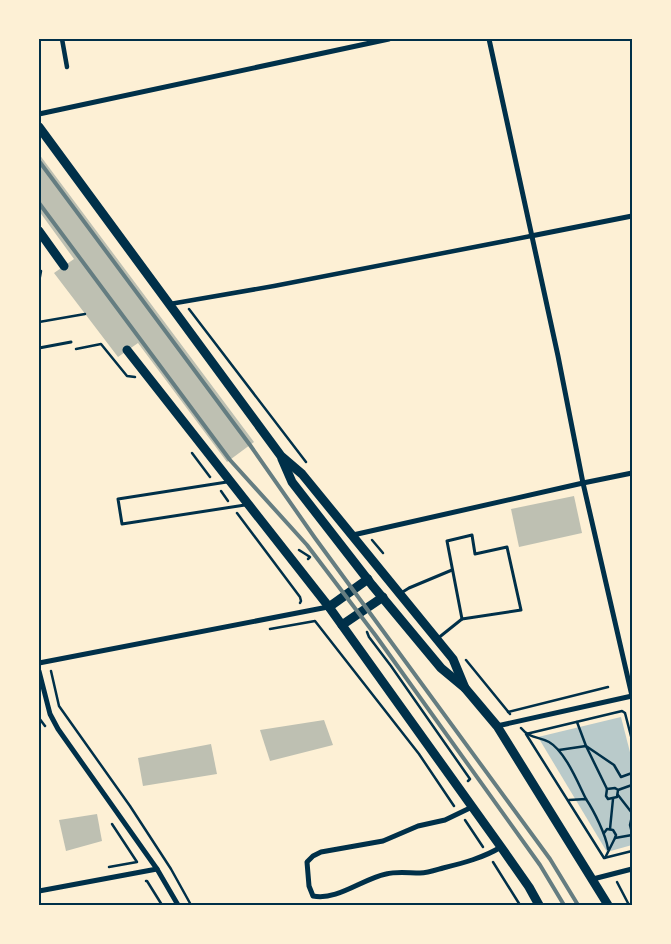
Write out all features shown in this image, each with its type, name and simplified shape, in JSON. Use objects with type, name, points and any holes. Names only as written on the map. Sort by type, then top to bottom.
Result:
[{"type":"main road","points":[[39,127],[281,456],[292,482],[382,597],[441,668],[466,688],[497,726],[608,905]]},
{"type":"main road","points":[[39,232],[64,266]]},
{"type":"main road","points":[[127,350],[329,607],[501,847],[539,905]]},
{"type":"main road","points":[[281,456],[302,474],[354,535],[453,659],[466,688]]},
{"type":"main road","points":[[329,607],[368,579]]},
{"type":"main road","points":[[342,625],[382,597]]},
{"type":"street","points":[[62,39],[68,68]]},
{"type":"street","points":[[39,114],[389,39]]},
{"type":"street","points":[[488,39],[558,356],[582,483],[632,696],[497,726]]},
{"type":"street","points":[[170,304],[274,286],[632,216]]},
{"type":"street","points":[[354,535],[582,483],[632,474]]},
{"type":"street","points":[[39,663],[329,607]]},
{"type":"street","points":[[39,671],[50,714],[58,729],[157,868],[178,905]]},
{"type":"street","points":[[472,807],[446,820],[418,826],[384,841],[321,852],[313,856],[307,862],[309,886],[313,896],[320,897],[338,894],[354,885],[386,874],[422,873],[488,855],[501,847]]},
{"type":"street","points":[[39,891],[157,868]]},
{"type":"street","points":[[593,879],[632,869]]},
{"type":"lane","points":[[39,348],[71,342]]},
{"type":"lane","points":[[230,482],[118,499],[122,524],[233,508],[248,504]]},
{"type":"lane","points":[[437,639],[462,619],[521,610],[507,546],[475,554],[472,535],[447,541],[462,619]]},
{"type":"lane","points":[[400,593],[452,570]]},
{"type":"path","points":[[39,282],[41,271]]},
{"type":"path","points":[[39,322],[85,314]]},
{"type":"path","points":[[101,344],[127,376],[137,377]]},
{"type":"path","points":[[187,446],[300,597],[301,601],[295,605]]},
{"type":"path","points":[[268,629],[315,621],[419,754],[520,905]]},
{"type":"path","points":[[367,632],[470,779]]},
{"type":"path","points":[[60,670],[50,671],[59,706],[130,806],[171,869],[191,905]]},
{"type":"path","points":[[508,712],[608,687]]},
{"type":"path","points":[[526,734],[622,711],[626,713],[632,740]]},
{"type":"path","points":[[39,718],[50,732]]},
{"type":"path","points":[[578,722],[586,746],[607,789],[606,796],[608,799],[612,799]]},
{"type":"path","points":[[526,734],[550,742],[559,750],[586,799],[594,809],[608,849]]},
{"type":"path","points":[[526,734],[605,858]]},
{"type":"path","points":[[559,750],[586,746],[614,765],[621,776],[632,774]]},
{"type":"path","points":[[607,789],[615,788],[618,790],[632,785]]},
{"type":"path","points":[[615,838],[632,834],[630,825],[632,814],[618,795],[618,790]]},
{"type":"path","points":[[612,799],[618,795]]},
{"type":"path","points":[[569,800],[586,799]]},
{"type":"path","points":[[610,829],[612,799]]},
{"type":"path","points":[[101,869],[137,862],[112,824]]},
{"type":"path","points":[[605,858],[615,838],[615,832],[610,829]]},
{"type":"path","points":[[604,834],[604,832],[610,829]]},
{"type":"path","points":[[605,858],[632,851]]},
{"type":"path","points":[[138,882],[147,881],[162,905]]},
{"type":"path","points":[[617,882],[629,905]]},
{"type":"shaded area","points":[[621,717],[632,760],[632,845],[607,852],[538,737]]},
{"type":"building","points":[[39,154],[254,442],[227,462],[138,343],[118,357],[54,273],[74,259],[39,211]]},
{"type":"building","points":[[574,496],[582,533],[519,547],[511,509]]},
{"type":"building","points":[[324,720],[333,745],[270,761],[260,730]]},
{"type":"building","points":[[211,744],[217,774],[143,786],[138,758]]},
{"type":"building","points":[[97,814],[102,841],[66,851],[59,820]]},
{"type":"railway","points":[[39,161],[250,445],[315,538],[550,859],[578,905]]},
{"type":"railway","points":[[39,203],[230,460],[307,545],[376,636],[540,865],[564,905]]}]
